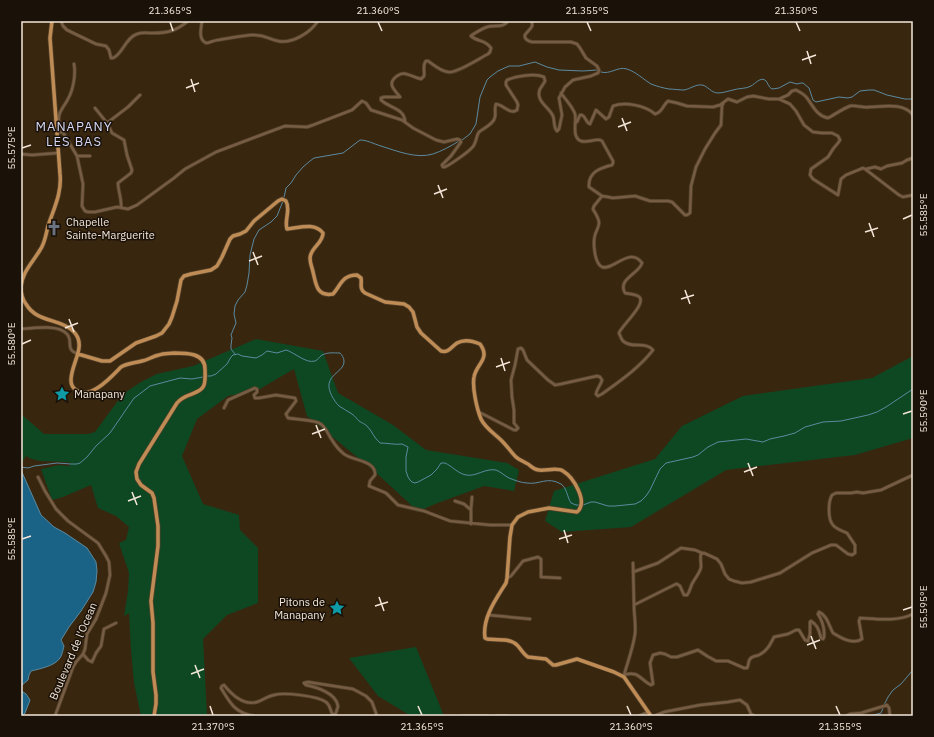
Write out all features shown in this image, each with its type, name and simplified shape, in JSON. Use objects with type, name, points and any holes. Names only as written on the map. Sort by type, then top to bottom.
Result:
[{"type":"main road","points":[[52,21],[50,44],[59,132],[58,153],[61,182],[60,191],[43,244],[24,274],[21,289],[24,302],[37,316],[65,326],[74,332],[79,342],[78,354],[71,382],[75,389],[80,392],[86,393],[93,391],[125,365],[143,361],[159,354],[192,354],[202,360],[204,365],[203,388],[183,397],[177,403],[139,464],[136,472],[139,482],[152,493],[158,526],[158,546],[151,601],[153,622],[153,672],[156,694],[154,716]]},
{"type":"main road","points":[[78,354],[102,361],[110,361],[136,343],[162,333],[172,317],[177,301],[180,282],[184,276],[211,270],[215,267],[221,261],[230,239],[233,236],[243,233],[274,203],[283,199],[287,202],[288,207],[287,229],[300,226],[309,226],[320,230],[323,233],[323,238],[313,248],[310,258],[317,286],[321,292],[333,294],[344,279],[353,275],[358,275],[361,278],[362,291],[365,293],[385,302],[404,304],[410,308],[417,327],[421,333],[441,351],[445,352],[450,350],[455,345],[463,341],[480,344],[484,357],[476,371],[474,382],[479,412],[484,424],[518,459],[527,463],[536,470],[564,471],[577,487],[581,502],[580,510],[577,512],[553,508],[535,510],[518,517],[512,525],[506,583],[488,615],[485,638],[512,641],[525,656],[546,660],[556,665],[577,659],[624,676],[651,716]]},
{"type":"street","points":[[62,21],[63,26],[68,30],[96,44],[106,46],[109,50],[111,58],[113,58],[117,57],[128,40],[135,35],[142,33],[169,32],[188,21]]},
{"type":"street","points":[[202,21],[200,34],[203,42],[206,43],[258,34],[277,41],[286,41],[306,33],[318,21]]},
{"type":"street","points":[[405,121],[405,117],[402,113],[383,102],[381,99],[384,97],[400,97],[394,91],[392,86],[394,78],[400,74],[404,74],[421,79],[424,76],[424,63],[426,61],[446,72],[450,73],[456,71],[490,52],[491,48],[488,44],[472,38],[472,35],[490,26],[505,25],[508,21]]},
{"type":"street","points":[[74,64],[75,69],[69,97],[59,117],[59,132],[64,134],[77,156],[84,184],[82,206],[88,212],[95,212],[121,207],[126,209],[137,205],[180,172],[216,152],[279,128],[291,126],[307,127],[313,125],[352,110],[362,101],[366,102],[371,110],[405,121],[413,128],[439,141],[444,142],[458,139],[460,140],[461,143],[456,150],[442,165],[444,167],[453,162],[474,145],[477,134],[493,122],[495,119],[496,104],[512,112],[517,110],[517,102],[506,85],[507,80],[525,76],[538,75],[544,77],[545,80],[539,95],[542,103],[552,114],[557,131],[562,115],[559,98],[565,87],[570,82],[577,79],[598,73],[599,69],[588,60],[580,48],[574,43],[528,41],[525,38],[525,34],[532,26],[531,21]]},
{"type":"street","points":[[575,123],[580,115],[582,115],[590,124],[596,110],[606,119],[609,117],[613,106],[616,105],[627,104],[644,107],[655,114],[661,111],[664,105],[668,102],[686,106],[713,106],[720,105],[730,99],[737,102],[753,96],[779,99],[796,90],[803,94],[811,103],[813,109],[826,118],[850,106],[897,107],[906,109],[913,115]]},
{"type":"street","points":[[561,93],[574,111],[576,136],[578,140],[583,142],[602,141],[613,161],[612,165],[598,169],[590,178],[589,187],[602,196],[613,198],[635,196],[650,201],[672,202],[685,215],[690,213],[691,186],[696,167],[705,149],[721,125],[722,105],[726,101]]},
{"type":"street","points":[[107,123],[128,107],[140,95]]},
{"type":"street","points":[[779,99],[790,104],[804,125],[813,132],[832,133],[838,136],[840,140],[838,143],[828,156],[811,169],[810,175],[813,179],[838,195],[841,178],[863,168],[875,167],[881,169],[913,158]]},
{"type":"street","points":[[95,108],[107,123],[112,133],[124,140],[132,170],[131,173],[118,183],[121,207]]},
{"type":"street","points":[[21,154],[32,155],[58,153]]},
{"type":"street","points":[[77,156],[90,156]]},
{"type":"street","points":[[865,169],[899,195],[903,197],[913,195]]},
{"type":"street","points":[[479,412],[514,430],[518,428],[514,423],[511,380],[516,365],[518,349],[521,348],[527,360],[555,385],[597,376],[600,377],[602,380],[601,384],[596,391],[598,396],[633,371],[653,350],[646,346],[628,345],[622,340],[619,333],[621,328],[640,304],[640,298],[637,295],[625,293],[623,286],[630,276],[641,267],[642,263],[634,258],[626,258],[618,261],[612,266],[607,267],[602,267],[598,263],[594,246],[595,234],[599,226],[599,221],[593,209],[602,196]]},
{"type":"street","points":[[21,330],[49,328],[63,331],[67,333],[71,350],[78,354]]},
{"type":"street","points":[[224,408],[228,400],[255,388],[257,389],[257,392],[254,395],[255,398],[276,395],[295,398],[296,401],[286,414],[288,418],[320,423],[333,442],[344,454],[351,458],[364,461],[375,470],[375,475],[370,481],[369,486],[386,493],[398,505],[450,521],[471,524],[512,525]]},
{"type":"street","points":[[633,572],[658,563],[681,548],[695,550],[717,559],[729,579],[742,583],[751,582],[780,573],[812,553],[834,544],[848,554],[852,555],[856,550],[848,533],[838,530],[832,525],[829,518],[829,501],[832,495],[836,492],[851,493],[881,490],[913,475]]},
{"type":"street","name":"Boulevard de l'Ocean","points":[[38,477],[56,509],[68,521],[98,542],[109,562],[110,575],[108,586],[96,619],[87,634],[85,649],[73,667],[55,716]]},
{"type":"street","points":[[471,524],[472,497]]},
{"type":"street","points":[[455,501],[464,504],[471,510]]},
{"type":"street","points":[[634,605],[676,584],[680,586],[684,595],[687,595],[699,572],[701,566],[700,558],[702,554]]},
{"type":"street","points":[[507,578],[511,576],[523,561],[538,557],[540,559],[541,577],[560,578]]},
{"type":"street","points":[[624,676],[635,634],[633,563]]},
{"type":"street","points":[[624,676],[635,674],[651,685],[653,684],[650,663],[653,655],[660,653],[671,657],[677,657],[698,650],[716,661],[728,661],[744,668],[748,668],[749,660],[765,652],[774,637],[799,630],[808,641],[811,621],[817,625],[821,638],[823,639],[825,631],[823,622],[818,614],[819,612],[822,612],[833,634],[852,642],[860,641],[862,639],[859,621],[860,618],[894,619],[913,614]]},
{"type":"street","points":[[488,615],[530,619]]},
{"type":"street","points":[[83,654],[92,662],[101,646],[104,629],[116,623]]},
{"type":"street","points":[[254,716],[241,712],[233,706],[228,701],[221,688],[222,686],[224,685],[240,701],[250,704],[274,694],[289,694],[317,698],[327,703],[330,707],[332,715],[336,713],[338,706],[335,700],[322,690],[304,683],[308,682],[353,689],[369,699],[375,708],[377,716]]},
{"type":"street","points":[[654,716],[664,712],[700,705],[740,700],[747,705],[751,714],[754,716]]},
{"type":"street","points":[[846,716],[887,705],[890,716]]},
{"type":"street","points":[[639,716],[648,712]]},
{"type":"street","points":[[462,716],[488,716]]},
{"type":"street","points":[[497,716],[508,716]]},
{"type":"green space","points":[[256,339],[323,351],[338,393],[393,425],[426,450],[507,463],[519,470],[514,491],[484,486],[417,512],[374,471],[307,416],[294,369],[258,390],[228,396],[197,419],[182,456],[203,504],[239,515],[240,530],[258,548],[258,603],[227,615],[203,639],[207,716],[141,716],[134,683],[129,613],[124,616],[129,573],[119,543],[126,540],[129,527],[116,516],[98,508],[91,485],[52,500],[41,469],[59,465],[69,466],[71,463],[41,461],[26,456],[21,464],[23,453],[21,451],[21,414],[44,434],[88,434],[95,432],[123,394],[141,382],[157,374],[193,366]]},
{"type":"green space","points":[[913,356],[913,438],[855,455],[726,470],[631,527],[562,532],[545,521],[554,491],[655,459],[682,426],[743,396],[872,378]]},
{"type":"green space","points":[[416,647],[444,716],[411,716],[378,696],[349,658]]},
{"type":"water","points":[[21,470],[41,515],[54,527],[87,548],[96,562],[97,571],[93,592],[61,640],[64,646],[60,658],[51,665],[31,671],[28,680],[22,685],[21,688]]},
{"type":"water","points":[[21,690],[30,700],[25,713],[22,716],[21,716]]},
{"type":"waterway","points":[[462,140],[470,134],[476,124],[480,97],[487,80],[498,71],[509,66],[519,66],[535,62],[559,70],[597,70]]},
{"type":"waterway","points":[[601,72],[604,73],[624,68],[651,84],[662,88],[684,90],[702,85],[713,92],[718,93],[749,87],[761,79],[766,81],[772,89],[779,88],[790,82],[797,84],[803,83],[809,88],[813,100],[816,102],[839,97],[848,98],[860,91],[869,90],[874,90],[905,99],[913,99]]},
{"type":"waterway","points":[[284,197],[286,188],[303,167],[310,161],[314,158],[343,153],[360,140],[368,141],[400,152],[420,156],[436,153],[459,141]]},
{"type":"waterway","points":[[235,354],[231,349],[231,335],[236,323],[234,314],[235,306],[245,292],[247,285],[250,255],[254,239],[259,230],[277,216],[283,201]]},
{"type":"waterway","points":[[207,376],[216,374],[227,364],[233,355],[238,354],[256,358],[267,351],[277,353],[286,350],[308,361],[316,361],[324,354],[340,353],[344,359],[344,364],[332,377],[329,384],[329,390],[333,399],[339,406],[367,426],[380,443],[402,444],[408,447],[406,471],[412,482],[418,482],[431,475],[441,463],[445,463],[460,473],[466,475],[473,475],[488,470],[496,470],[509,478],[523,482],[556,482],[565,488],[571,503],[580,505]]},
{"type":"waterway","points":[[21,467],[28,468],[57,463],[80,463],[110,433],[134,398],[150,386],[180,378],[192,379],[203,377]]},
{"type":"waterway","points":[[583,505],[591,502],[608,506],[635,504],[646,496],[660,469],[666,463],[698,455],[708,447],[718,442],[746,439],[763,442],[795,433],[805,427],[823,422],[841,421],[868,415],[886,407],[913,389]]},
{"type":"waterway","points":[[884,705],[893,690],[901,684],[913,670]]},
{"type":"waterway","points":[[870,716],[881,713],[883,708]]},
{"type":"place","name":"Chapelle Sainte-Marguerite","points":[[54,228]]},
{"type":"place","name":"Manapany","points":[[62,394]]},
{"type":"place","name":"Pitons de Manapany","points":[[337,608]]},
{"type":"district","name":"MANAPANY LES BAS","points":[[74,134]]}]
